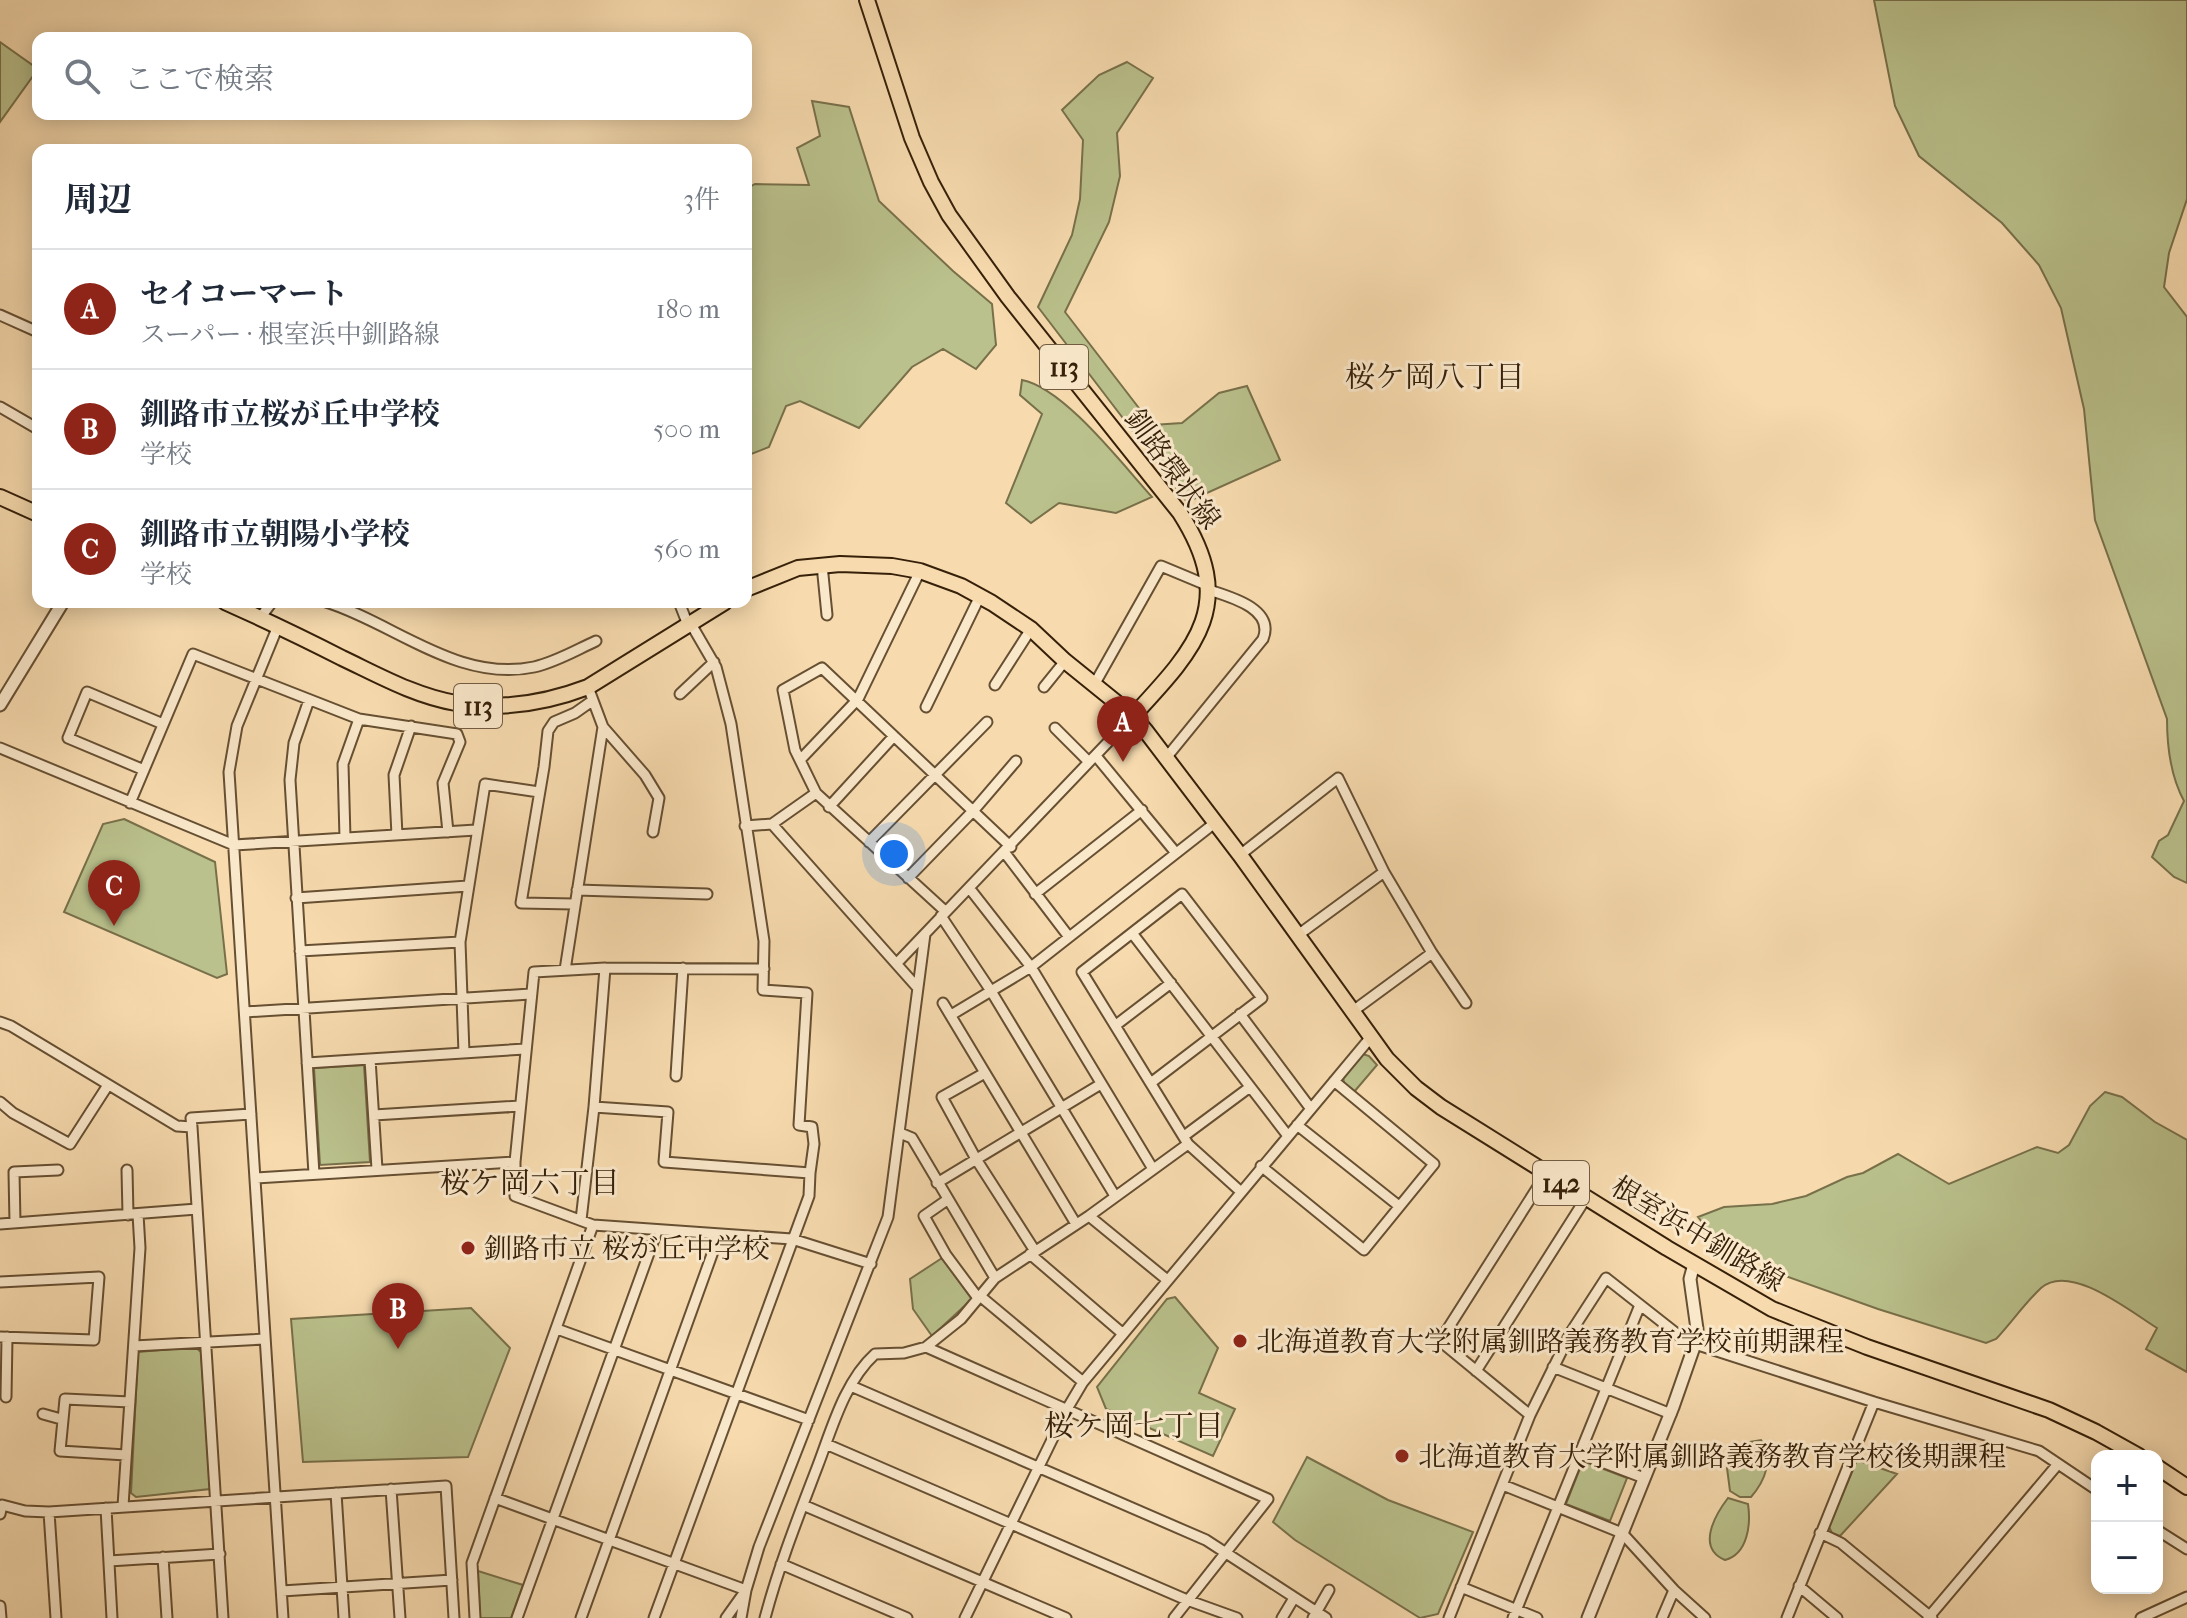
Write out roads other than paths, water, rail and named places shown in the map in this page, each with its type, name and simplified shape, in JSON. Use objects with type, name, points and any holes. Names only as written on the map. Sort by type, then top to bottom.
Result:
[{"type":"main road","name":"釧路環状線","points":[[867,0],[912,138],[949,215],[976,255],[1180,513],[1196,539],[1207,569],[1209,588],[1206,611],[1191,648],[1133,716]]},
{"type":"main road","points":[[0,497],[32,511]]},
{"type":"main road","points":[[752,587],[798,568],[822,565],[892,566],[920,571],[961,586],[1031,629],[1133,716]]},
{"type":"main road","name":"113","points":[[238,608],[391,682],[452,702],[479,706],[525,704],[590,694],[715,608]]},
{"type":"main road","name":"根室浜中釧路線","points":[[1133,716],[1216,822],[1387,1059],[1416,1088],[1468,1126],[1772,1309],[1810,1326],[2049,1410],[2128,1450]]},
{"type":"main road","points":[[2163,1471],[2187,1487]]},
{"type":"street","points":[[0,315],[32,329]]},
{"type":"street","points":[[0,407],[32,426]]},
{"type":"street","points":[[822,565],[827,615]]},
{"type":"street","points":[[1094,685],[1161,566],[1256,611],[1266,622],[1263,639],[1166,758]]},
{"type":"street","points":[[800,760],[858,699],[920,571]]},
{"type":"street","points":[[926,707],[980,596]]},
{"type":"street","points":[[0,705],[59,608]]},
{"type":"street","points":[[260,618],[268,608]]},
{"type":"street","points":[[346,608],[436,654],[491,668],[533,667],[552,662],[596,641]]},
{"type":"street","points":[[654,1618],[809,1196],[814,1144],[812,1127],[799,1125],[807,993],[763,990],[764,941],[731,724],[714,662],[682,608]]},
{"type":"street","points":[[278,626],[237,726],[229,772],[283,1618]]},
{"type":"street","points":[[995,685],[1031,629]]},
{"type":"street","points":[[130,803],[193,654],[359,719],[457,734],[460,742],[443,783],[448,832]]},
{"type":"street","points":[[1044,687],[1065,661]]},
{"type":"street","points":[[680,694],[714,662]]},
{"type":"street","points":[[1069,937],[1035,894],[1008,850],[974,810],[858,699],[822,668],[783,690],[800,760],[816,793],[943,914],[1115,1196]]},
{"type":"street","points":[[144,770],[68,738],[87,692],[163,724]]},
{"type":"street","points":[[590,694],[603,727],[645,775],[659,798],[653,832]]},
{"type":"street","points":[[574,904],[521,903],[548,731],[554,722],[575,713],[590,694]]},
{"type":"street","points":[[309,700],[294,743],[290,780],[314,1174]]},
{"type":"street","points":[[898,962],[1133,716]]},
{"type":"street","points":[[345,838],[343,764],[359,719]]},
{"type":"street","points":[[869,842],[987,722]]},
{"type":"street","points":[[397,835],[394,775],[411,726]]},
{"type":"street","points":[[565,970],[603,727]]},
{"type":"street","points":[[1055,728],[1093,759],[1142,810],[1176,853]]},
{"type":"street","points":[[829,807],[894,736]]},
{"type":"street","points":[[0,748],[234,845],[476,830]]},
{"type":"street","points":[[908,878],[1016,761]]},
{"type":"street","points":[[1240,855],[1338,778],[1384,872],[1466,1003]]},
{"type":"street","points":[[464,1053],[460,942],[485,784],[539,792]]},
{"type":"street","points":[[745,826],[772,824],[816,793]]},
{"type":"street","points":[[1035,894],[1142,810]]},
{"type":"street","points":[[951,1015],[1031,967],[1216,822]]},
{"type":"street","points":[[772,824],[898,962],[916,986]]},
{"type":"street","points":[[1298,935],[1384,872]]},
{"type":"street","points":[[296,898],[468,886]]},
{"type":"street","points":[[970,889],[1031,967],[1153,1169]]},
{"type":"street","points":[[577,890],[707,894]]},
{"type":"street","points":[[1152,1082],[1262,998],[1182,894],[1082,972],[1186,1140],[1240,1191]]},
{"type":"street","points":[[1132,933],[1288,1136]]},
{"type":"street","points":[[741,1618],[759,1547],[888,1217],[925,934]]},
{"type":"street","points":[[300,951],[460,942]]},
{"type":"street","points":[[1353,1011],[1432,953]]},
{"type":"street","points":[[764,969],[605,968],[534,972],[515,1162],[515,1196],[593,1225],[792,1239],[871,1264]]},
{"type":"street","points":[[581,1220],[605,968]]},
{"type":"street","points":[[676,1076],[683,968]]},
{"type":"street","points":[[1116,1025],[1171,983]]},
{"type":"street","points":[[245,1012],[530,994]]},
{"type":"street","points":[[943,1003],[1076,1224]]},
{"type":"street","points":[[1240,1014],[1311,1109]]},
{"type":"street","points":[[0,1022],[177,1126],[192,1127]]},
{"type":"street","points":[[965,1618],[1083,1382],[1371,1037]]},
{"type":"street","points":[[307,1063],[525,1049]]},
{"type":"street","points":[[370,1059],[377,1169]]},
{"type":"street","points":[[983,1074],[942,1097],[1032,1252],[1122,1333]]},
{"type":"street","points":[[1261,1166],[1364,1250],[1434,1164],[1334,1081]]},
{"type":"street","points":[[937,1183],[1101,1084]]},
{"type":"street","points":[[0,1102],[13,1113],[70,1144],[108,1085]]},
{"type":"street","points":[[765,1618],[781,1564],[826,1444],[851,1386],[875,1354],[904,1353],[926,1347],[953,1327],[995,1278],[1153,1169],[1250,1087]]},
{"type":"street","points":[[374,1115],[520,1106]]},
{"type":"street","points":[[594,1107],[668,1112],[664,1162],[810,1173]]},
{"type":"street","points":[[223,1618],[191,1118],[251,1114]]},
{"type":"street","points":[[1297,1125],[1399,1206]]},
{"type":"street","points":[[900,1133],[912,1138],[995,1278]]},
{"type":"street","points":[[256,1178],[515,1162]]},
{"type":"street","points":[[15,1223],[14,1172],[58,1170]]},
{"type":"street","points":[[123,1506],[140,1248],[127,1170]]},
{"type":"street","points":[[1530,1415],[1440,1341],[1546,1174]]},
{"type":"street","points":[[1476,1371],[1586,1198]]},
{"type":"street","points":[[947,1200],[924,1216],[946,1255],[979,1297],[1083,1382]]},
{"type":"street","points":[[0,1224],[197,1209]]},
{"type":"street","points":[[1089,1216],[1166,1279]]},
{"type":"street","points":[[475,1618],[472,1563],[593,1225]]},
{"type":"street","points":[[517,1618],[657,1231]]},
{"type":"street","points":[[581,1618],[719,1235]]},
{"type":"street","points":[[1588,1618],[1671,1414],[1695,1344],[1697,1329],[1690,1279],[1694,1264]]},
{"type":"street","points":[[0,1282],[99,1277],[94,1340],[3,1337],[6,1397]]},
{"type":"street","points":[[1449,1618],[1530,1415],[1571,1332],[1606,1278],[1681,1337],[1695,1344],[2039,1451],[2091,1486]]},
{"type":"street","points":[[1515,1614],[1640,1305]]},
{"type":"street","points":[[557,1329],[809,1420]]},
{"type":"street","points":[[134,1346],[265,1339]]},
{"type":"street","points":[[926,1347],[1268,1499],[1174,1618]]},
{"type":"street","points":[[1553,1367],[1671,1414]]},
{"type":"street","points":[[851,1386],[1206,1540],[1319,1616],[1329,1590]]},
{"type":"street","points":[[126,1455],[60,1451],[61,1419],[65,1399],[130,1402]]},
{"type":"street","points":[[1787,1618],[1874,1402]]},
{"type":"street","points":[[43,1414],[61,1419]]},
{"type":"street","points":[[826,1444],[1187,1600],[1237,1618]]},
{"type":"street","points":[[1581,1454],[1644,1478]]},
{"type":"street","points":[[1820,1533],[1841,1543],[1930,1617],[2058,1464]]},
{"type":"street","points":[[1503,1485],[1622,1533],[1674,1590],[1705,1618]]},
{"type":"street","points":[[0,1514],[2,1505],[25,1511],[49,1512],[446,1486],[454,1618]]},
{"type":"street","points":[[391,1489],[400,1618]]},
{"type":"street","points":[[336,1493],[344,1618]]},
{"type":"street","points":[[495,1498],[746,1590]]},
{"type":"street","points":[[803,1505],[1066,1618]]},
{"type":"street","points":[[106,1508],[112,1618]]},
{"type":"street","points":[[49,1512],[56,1618]]},
{"type":"street","points":[[2163,1534],[2187,1549]]},
{"type":"street","points":[[109,1561],[220,1554]]},
{"type":"street","points":[[163,1557],[167,1618]]},
{"type":"street","points":[[781,1564],[907,1618]]},
{"type":"street","points":[[282,1591],[452,1580]]},
{"type":"street","points":[[1799,1586],[1837,1618]]},
{"type":"street","points":[[1461,1587],[1515,1614],[1537,1618]]},
{"type":"street","points":[[726,1618],[746,1590]]},
{"type":"street","points":[[1662,1618],[1674,1590]]},
{"type":"street","points":[[2141,1618],[2187,1597]]},
{"type":"street","points":[[1282,1618],[1294,1598]]},
{"type":"street","points":[[0,1606],[1,1618]]},
{"type":"place","name":"セイコーマート","points":[[1123,762]]},
{"type":"place","name":"釧路市立朝陽小学校","points":[[114,926]]},
{"type":"place","name":"釧路市立 桜が丘中学校","points":[[468,1248]]},
{"type":"place","name":"北海道教育大学附属釧路義務教育学校前期課程","points":[[1240,1341]]},
{"type":"place","name":"釧路市立桜が丘中学校","points":[[398,1349]]},
{"type":"place","name":"北海道教育大学附属釧路義務教育学校後期課程","points":[[1402,1456]]},
{"type":"district","name":"桜ケ岡八丁目","points":[[1435,377]]},
{"type":"district","name":"桜ケ岡六丁目","points":[[530,1183]]},
{"type":"district","name":"桜ケ岡七丁目","points":[[1134,1426]]}]
